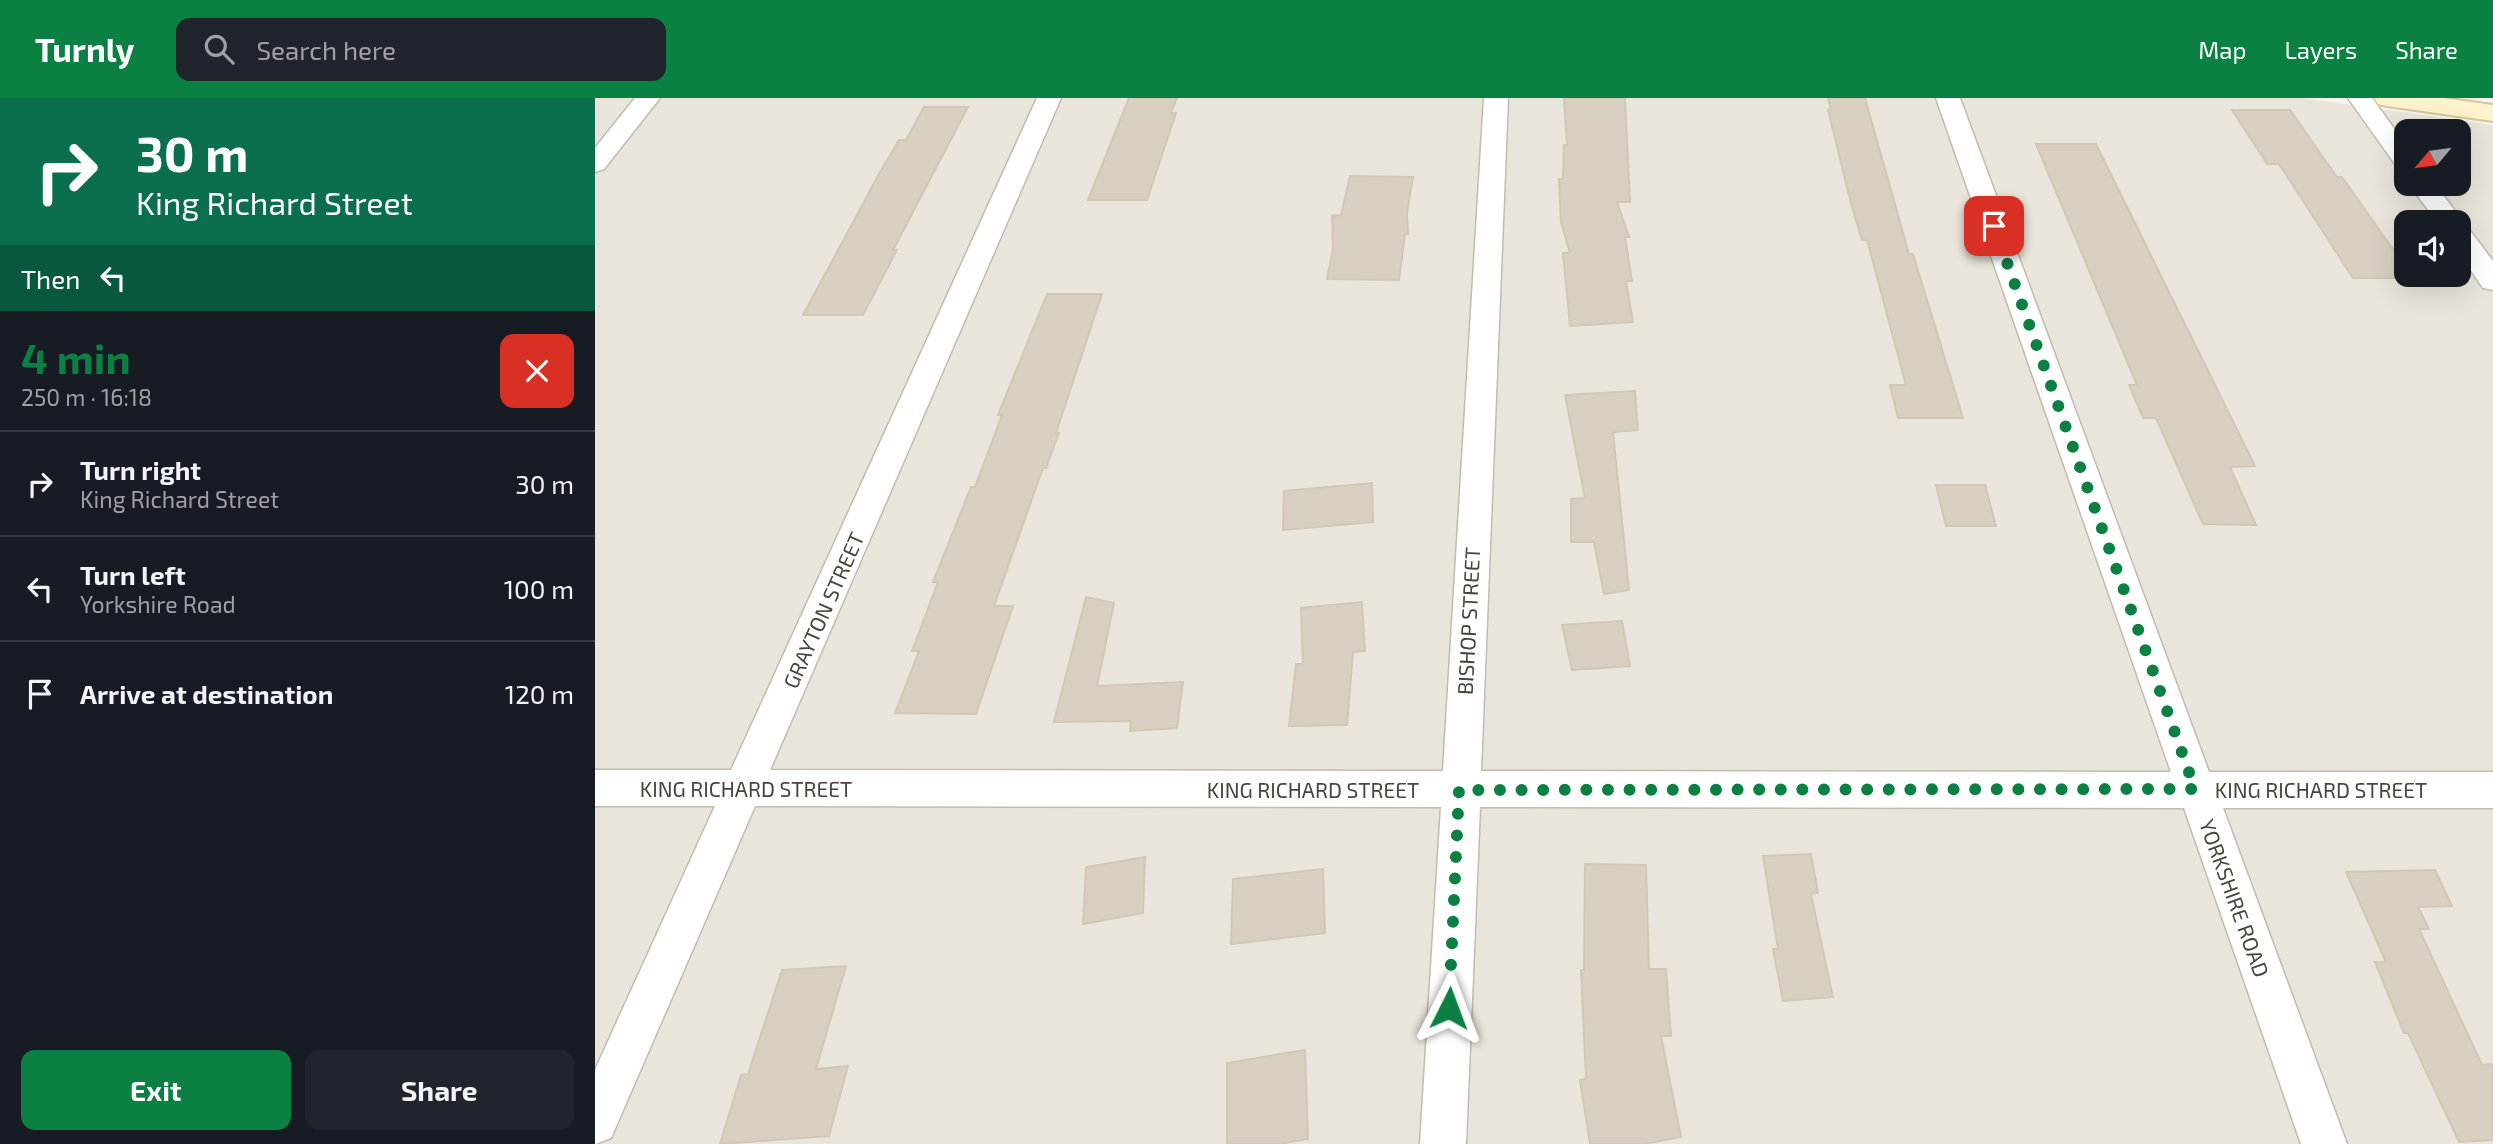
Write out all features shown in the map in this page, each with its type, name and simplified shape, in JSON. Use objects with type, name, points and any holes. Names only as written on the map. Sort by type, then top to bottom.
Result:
[{"type":"street","points":[[595,164],[648,98]]},
{"type":"street","name":"GRAYTON STREET","points":[[595,1122],[1049,98]]},
{"type":"street","name":"BISHOP STREET","points":[[1443,1144],[1496,98]]},
{"type":"street","name":"YORKSHIRE ROAD","points":[[1948,98],[2324,1144]]},
{"type":"street","points":[[2360,98],[2394,145]]},
{"type":"street","points":[[2387,98],[2493,113]]},
{"type":"street","points":[[2471,251],[2493,281]]},
{"type":"street","name":"KING RICHARD STREET","points":[[595,788],[2493,790]]},
{"type":"shaded area","points":[[595,98],[2303,98],[2451,119],[2394,119],[2394,196],[2471,196],[2471,122],[2493,125],[2493,1144],[595,1144]]},
{"type":"building","points":[[1129,98],[1177,98],[1171,113],[1176,113],[1147,200],[1088,200]]},
{"type":"building","points":[[1564,98],[1625,98],[1630,202],[1617,202],[1629,237],[1625,237],[1632,281],[1626,281],[1633,322],[1570,326],[1563,253],[1570,253],[1561,222],[1559,179],[1563,179],[1564,145],[1567,145]]},
{"type":"building","points":[[1828,98],[1865,98],[1909,254],[1913,254],[1963,418],[1898,418],[1890,385],[1906,385],[1867,240],[1862,240],[1851,203],[1828,110],[1831,110]]},
{"type":"building","points":[[924,107],[968,107],[893,250],[897,250],[863,315],[803,315],[879,174],[899,140],[906,140]]},
{"type":"building","points":[[2232,110],[2290,110],[2394,251],[2394,278],[2353,278],[2279,164],[2267,164]]},
{"type":"building","points":[[2036,144],[2096,144],[2255,466],[2230,467],[2256,525],[2203,524],[2156,418],[2143,418],[2129,385],[2137,385]]},
{"type":"building","points":[[1350,176],[1413,177],[1407,212],[1408,234],[1405,234],[1399,280],[1327,279],[1333,249],[1332,216],[1341,215]]},
{"type":"building","points":[[1047,294],[1102,294],[1056,433],[1059,433],[1046,468],[1043,468],[994,606],[1013,606],[976,714],[895,713],[919,651],[912,651],[938,582],[933,582],[971,487],[975,487],[1002,415],[998,415]]},
{"type":"building","points":[[1635,391],[1638,430],[1613,432],[1629,590],[1604,594],[1594,542],[1571,542],[1571,499],[1585,498],[1565,395]]},
{"type":"building","points":[[1372,483],[1373,522],[1283,530],[1284,491]]},
{"type":"building","points":[[1936,485],[1985,485],[1996,526],[1946,526]]},
{"type":"building","points":[[1086,597],[1114,603],[1097,686],[1183,682],[1177,728],[1130,731],[1131,721],[1054,722]]},
{"type":"building","points":[[1362,602],[1365,651],[1353,652],[1347,725],[1289,726],[1296,664],[1303,664],[1301,608]]},
{"type":"building","points":[[1622,621],[1630,666],[1572,670],[1562,625]]},
{"type":"building","points":[[1811,854],[1818,893],[1811,894],[1833,997],[1783,1001],[1773,949],[1778,949],[1763,856]]},
{"type":"building","points":[[1145,857],[1143,913],[1083,924],[1086,867]]},
{"type":"building","points":[[1585,864],[1646,865],[1649,969],[1666,969],[1671,1036],[1661,1036],[1681,1137],[1643,1144],[1590,1144],[1580,1080],[1586,1079],[1581,970],[1584,970]]},
{"type":"building","points":[[1323,869],[1325,933],[1231,944],[1233,879]]},
{"type":"building","points":[[2435,870],[2452,906],[2418,907],[2429,929],[2419,929],[2482,1065],[2493,1064],[2493,1140],[2459,1142],[2408,1033],[2404,1033],[2375,962],[2386,962],[2346,872]]},
{"type":"building","points":[[846,966],[816,1069],[848,1066],[829,1136],[720,1144],[741,1075],[748,1074],[782,970]]},
{"type":"building","points":[[1305,1050],[1308,1139],[1280,1144],[1227,1144],[1227,1063]]},
{"type":"route","points":[[1449,1008],[1459,790],[2195,789],[1994,226]]}]
